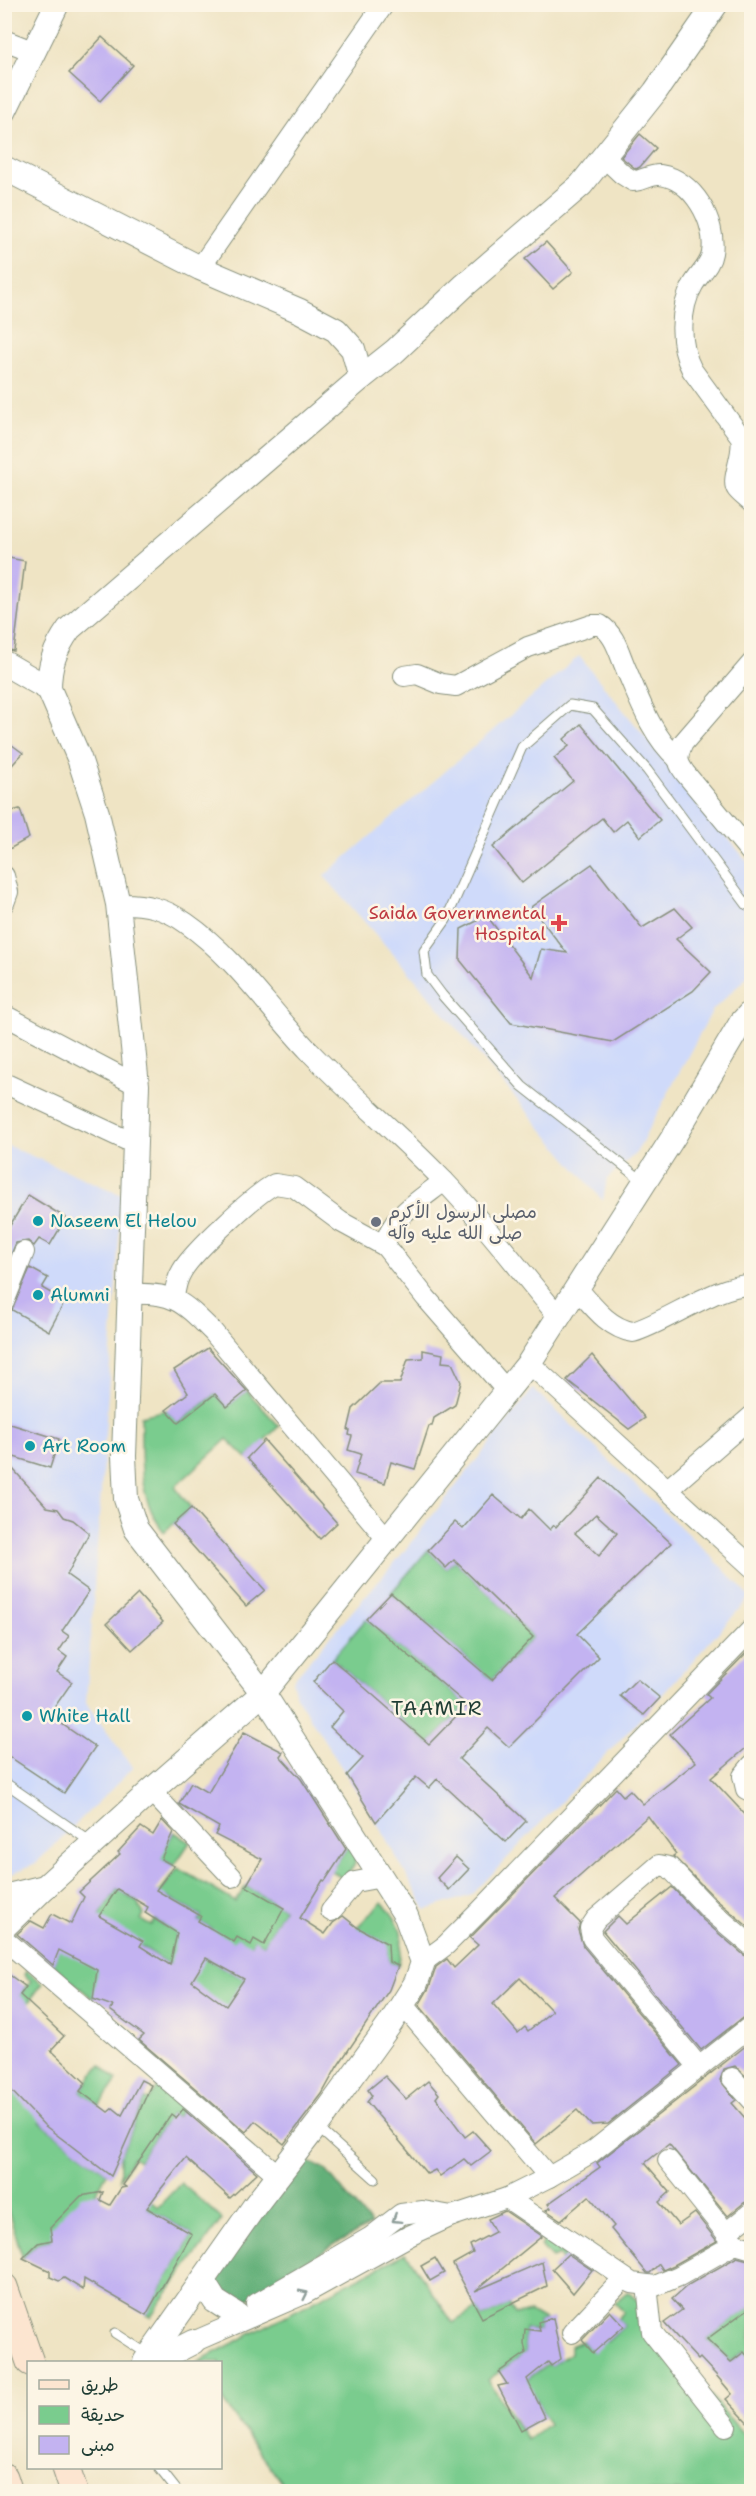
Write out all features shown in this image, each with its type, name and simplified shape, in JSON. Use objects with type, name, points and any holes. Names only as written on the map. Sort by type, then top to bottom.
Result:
[{"type":"main road","points":[[4,2287],[30,2361]]},
{"type":"main road","points":[[66,2469],[74,2492]]},
{"type":"main road","points":[[4,2477],[9,2492]]},
{"type":"street","points":[[4,112],[57,4]]},
{"type":"street","points":[[200,268],[384,4]]},
{"type":"street","points":[[150,2360],[278,2175],[403,2005],[421,1971],[423,1962],[405,1916],[382,1877],[263,1694],[168,1574],[136,1529],[129,1514],[123,1485],[137,1085],[118,904],[97,813],[79,758],[49,689],[51,662],[69,629],[395,351],[465,285],[581,184],[655,92],[716,4]]},
{"type":"street","points":[[4,40],[35,52]]},
{"type":"street","points":[[603,156],[633,181],[656,175],[674,179],[692,193],[705,212],[711,235],[712,252],[708,264],[692,287],[687,300],[683,342],[687,361],[692,370],[741,437],[743,450],[734,481],[737,489],[752,503]]},
{"type":"street","points":[[4,168],[200,268],[300,311],[336,330],[353,350],[361,378]]},
{"type":"street","points":[[404,676],[417,674],[441,684],[456,686],[528,647],[592,625],[600,625],[612,636],[646,714],[659,737],[677,758],[678,764],[685,773],[752,854]]},
{"type":"street","points":[[4,663],[49,689]]},
{"type":"street","points":[[677,758],[683,743],[752,663]]},
{"type":"street","points":[[4,876],[8,892],[4,903]]},
{"type":"street","points":[[118,904],[137,903],[167,911],[204,936],[226,956],[287,1028],[345,1089],[444,1181],[558,1316]]},
{"type":"street","points":[[4,1015],[137,1085]]},
{"type":"street","points":[[4,1927],[93,1843],[263,1694],[529,1363],[746,1022]]},
{"type":"street","points":[[4,1083],[135,1144]]},
{"type":"street","points":[[385,1246],[386,1238],[398,1219],[444,1181]]},
{"type":"street","points":[[174,1298],[180,1276],[190,1260],[250,1203],[275,1184],[294,1187],[341,1222],[385,1246],[426,1298],[507,1391]]},
{"type":"street","points":[[4,1302],[24,1252]]},
{"type":"street","points":[[576,1287],[610,1322],[622,1330],[633,1332],[742,1284],[752,1285]]},
{"type":"street","points":[[128,1294],[154,1294],[174,1298],[190,1309],[213,1332],[387,1539]]},
{"type":"street","points":[[529,1363],[752,1567]]},
{"type":"street","points":[[667,1490],[752,1416]]},
{"type":"street","points":[[423,1962],[446,1945],[481,1910],[752,1629]]},
{"type":"street","points":[[752,1765],[743,1776],[746,1789],[752,1792]]},
{"type":"street","points":[[151,1791],[232,1877]]},
{"type":"street","points":[[699,2067],[592,1938],[591,1928],[605,1911],[659,1865],[669,1867],[711,1911],[752,1946]]},
{"type":"street","points":[[331,1911],[355,1882],[382,1877]]},
{"type":"street","points":[[4,1898],[45,1887]]},
{"type":"street","points":[[4,1940],[278,2175]]},
{"type":"street","points":[[403,2005],[549,2176]]},
{"type":"street","points":[[150,2360],[304,2294],[409,2236],[452,2216],[507,2198],[549,2176],[592,2152],[752,2025]]},
{"type":"street","points":[[732,2078],[752,2100]]},
{"type":"street","points":[[668,2160],[738,2242]]},
{"type":"street","points":[[507,2198],[632,2283],[655,2286],[679,2276],[738,2242],[752,2212]]},
{"type":"street","points":[[193,2342],[206,2330],[237,2315],[371,2237],[401,2214],[423,2211],[452,2216]]},
{"type":"street","points":[[572,2333],[624,2278]]},
{"type":"street","points":[[203,2282],[215,2301],[237,2315]]},
{"type":"street","points":[[647,2285],[652,2332],[726,2426]]},
{"type":"lane","points":[[645,1182],[522,1086],[427,975],[424,951],[446,920],[522,747],[570,705],[593,709],[631,752],[747,905]]},
{"type":"lane","points":[[4,1782],[93,1843]]},
{"type":"lane","points":[[316,2126],[375,2179]]},
{"type":"lane","points":[[115,2333],[150,2360]]},
{"type":"lane","points":[[160,2469],[178,2492]]},
{"type":"shaded area","name":"Saida Governmental Hospital","points":[[579,656],[751,866],[751,973],[712,1011],[636,1153],[607,1179],[603,1201],[408,971],[324,876]]},
{"type":"shaded area","points":[[4,1144],[122,1195],[86,1703],[133,1768],[36,1863],[5,1877]]},
{"type":"shaded area","points":[[533,1389],[709,1554],[750,1597],[644,1715],[472,1895],[426,1910],[380,1828],[296,1696],[292,1681],[402,1554]]},
{"type":"green space","points":[[247,1391],[279,1426],[247,1458],[227,1439],[175,1487],[191,1508],[164,1532],[149,1505],[142,1477],[141,1416],[166,1410],[179,1423],[216,1394],[227,1407]]},
{"type":"green space","points":[[428,1550],[446,1568],[454,1560],[533,1637],[492,1680],[391,1593]]},
{"type":"green space","points":[[366,1619],[467,1705],[429,1744],[332,1659]]},
{"type":"green space","points":[[174,1832],[190,1842],[174,1866],[159,1858]]},
{"type":"green space","points":[[351,1842],[358,1851],[354,1866],[342,1878],[331,1871]]},
{"type":"green space","points":[[178,1868],[235,1902],[246,1886],[284,1908],[264,1945],[254,1940],[251,1945],[228,1953],[212,1929],[198,1921],[201,1916],[167,1896],[151,1903]]},
{"type":"green space","points":[[117,1889],[137,1902],[144,1914],[141,1920],[152,1926],[155,1920],[185,1936],[170,1965],[123,1934],[93,1999],[53,1965],[59,1948],[99,1916]]},
{"type":"green space","points":[[382,1902],[395,1918],[401,1931],[402,1946],[398,1966],[389,1962],[387,1944],[369,1934],[353,1931]]},
{"type":"green space","points":[[205,1958],[245,1977],[224,2057],[182,1980]]},
{"type":"green space","points":[[26,1971],[43,1983],[28,2003],[6,2022],[16,2000],[31,1981],[24,1975]]},
{"type":"green space","points":[[100,2065],[117,2080],[99,2106],[80,2091]]},
{"type":"green space","points":[[161,2082],[188,2100],[176,2118],[171,2114],[139,2161],[133,2157],[120,2179],[120,2156],[145,2099],[149,2100]]},
{"type":"green space","points":[[4,2083],[61,2095],[40,2122],[107,2173],[96,2193],[52,2240],[38,2243],[23,2258],[5,2202]]},
{"type":"green space","points":[[303,2159],[326,2170],[371,2225],[335,2244],[236,2307],[214,2287],[218,2274]]},
{"type":"green space","points":[[181,2183],[222,2219],[150,2317],[146,2315],[192,2234],[147,2208],[142,2195],[158,2207]]},
{"type":"green space","points":[[528,2221],[570,2253],[562,2260],[559,2255],[552,2258],[541,2246],[544,2242]]},
{"type":"green space","points":[[406,2253],[453,2323],[477,2308],[482,2318],[509,2304],[515,2314],[531,2312],[545,2320],[538,2322],[540,2331],[525,2329],[526,2353],[488,2380],[527,2440],[548,2424],[536,2398],[524,2382],[549,2363],[551,2366],[570,2353],[570,2346],[582,2341],[593,2352],[605,2341],[607,2342],[624,2326],[617,2319],[624,2312],[615,2303],[628,2292],[643,2306],[662,2339],[751,2443],[751,2482],[739,2492],[287,2491],[222,2399],[222,2361],[199,2361]]},
{"type":"green space","points":[[751,2306],[751,2361],[743,2352],[731,2362],[707,2339]]},
{"type":"building","points":[[102,37],[133,65],[100,101],[69,73]]},
{"type":"building","points":[[640,134],[656,148],[636,169],[621,157]]},
{"type":"building","points":[[546,242],[573,272],[553,289],[525,259]]},
{"type":"building","points":[[4,557],[25,561],[14,651],[4,649]]},
{"type":"building","points":[[581,724],[660,820],[640,837],[627,820],[613,832],[602,818],[522,883],[493,847],[573,781],[554,758],[569,746],[564,739]]},
{"type":"building","points":[[4,739],[23,753],[4,774]]},
{"type":"building","points":[[20,809],[29,838],[4,852],[4,813]]},
{"type":"building","points":[[592,864],[642,928],[675,908],[692,927],[676,939],[711,972],[693,991],[613,1042],[511,1023],[460,960],[461,929],[487,916],[533,977],[541,949],[567,953],[531,907]]},
{"type":"building","name":"Naseem El Helou","points":[[28,1195],[66,1218],[50,1245],[39,1239],[34,1246],[28,1241],[16,1243],[5,1268],[5,1234]]},
{"type":"building","name":"Alumni","points":[[30,1268],[48,1278],[42,1288],[65,1301],[49,1331],[12,1310]]},
{"type":"building","points":[[208,1348],[247,1391],[227,1407],[215,1394],[178,1423],[166,1410],[188,1393],[174,1370]]},
{"type":"building","points":[[423,1350],[443,1354],[442,1362],[452,1363],[461,1382],[455,1405],[434,1418],[432,1426],[429,1426],[415,1469],[391,1462],[385,1483],[355,1474],[361,1454],[348,1450],[352,1436],[349,1435],[350,1430],[348,1430],[353,1409],[380,1383],[400,1383],[408,1359],[423,1358]]},
{"type":"building","points":[[592,1355],[645,1418],[629,1429],[567,1380]]},
{"type":"building","name":"Art Room","points":[[4,1422],[59,1439],[50,1468],[4,1454]]},
{"type":"building","points":[[264,1440],[337,1523],[320,1539],[247,1458]]},
{"type":"building","points":[[4,1459],[47,1507],[58,1509],[64,1517],[73,1520],[89,1533],[67,1575],[89,1591],[62,1631],[69,1636],[59,1651],[67,1657],[57,1672],[72,1682],[49,1715],[95,1747],[64,1793],[4,1753]]},
{"type":"building","points":[[601,1478],[671,1543],[577,1634],[599,1657],[509,1747],[488,1728],[459,1759],[526,1821],[506,1842],[437,1779],[429,1788],[416,1777],[376,1822],[347,1775],[363,1758],[330,1727],[343,1711],[313,1682],[332,1659],[429,1744],[467,1705],[366,1619],[391,1593],[492,1680],[533,1637],[454,1560],[446,1568],[428,1550],[455,1522],[463,1529],[493,1495],[521,1519],[529,1509],[550,1530],[554,1525],[556,1527]],"holes":[[[596,1514],[617,1533],[599,1556],[575,1533]]]},
{"type":"building","points":[[191,1508],[265,1590],[246,1606],[173,1524]]},
{"type":"building","points":[[138,1594],[163,1622],[132,1650],[107,1623]]},
{"type":"building","points":[[752,1647],[752,1743],[711,1778],[752,1822],[752,1930],[719,1902],[673,1856],[676,1854],[648,1816],[555,1898],[580,1923],[578,1930],[583,1946],[682,2065],[608,2124],[591,2125],[577,2110],[536,2144],[419,2005],[429,1988],[436,1967],[447,1959],[454,1968],[478,1945],[470,1938],[616,1788],[623,1796],[630,1790],[643,1804],[696,1762],[670,1734],[710,1698],[706,1694]],"holes":[[[520,1978],[552,2011],[528,2031],[525,2027],[518,2033],[493,2004]]]},
{"type":"building","points":[[637,1679],[660,1698],[644,1715],[620,1696]]},
{"type":"building","points":[[244,1732],[283,1752],[280,1756],[301,1779],[346,1849],[325,1881],[323,1880],[300,1918],[325,1934],[333,1923],[343,1916],[357,1927],[388,1944],[389,1962],[398,1966],[389,1990],[337,2067],[322,2094],[284,2144],[255,2121],[246,2132],[139,2040],[144,2035],[110,2010],[113,2006],[93,1999],[97,1970],[59,1950],[53,1965],[17,1934],[31,1921],[44,1928],[52,1914],[71,1924],[84,1897],[79,1892],[120,1854],[118,1852],[141,1827],[153,1835],[162,1820],[173,1832],[161,1859],[174,1866],[156,1890],[201,1916],[198,1921],[234,1942],[237,1937],[251,1945],[254,1939],[264,1945],[284,1908],[246,1886],[262,1859],[215,1835],[219,1827],[179,1804],[191,1783],[208,1793]],"holes":[[[117,1889],[148,1907],[145,1913],[177,1933],[170,1965],[140,1946],[143,1941],[99,1916]],[[206,1958],[244,1979],[226,2006],[192,1981]]]},
{"type":"building","points":[[456,1857],[469,1869],[449,1890],[437,1878]]},
{"type":"building","points":[[672,1887],[703,1920],[744,1955],[752,1958],[752,2013],[701,2050],[603,1931],[618,1916],[626,1924]]},
{"type":"building","points":[[4,1971],[26,1987],[20,1995],[64,2036],[51,2050],[86,2083],[80,2091],[108,2112],[113,2108],[122,2115],[141,2080],[151,2085],[111,2176],[44,2125],[4,2083]]},
{"type":"building","points":[[752,2041],[752,2082],[735,2066],[724,2069],[720,2080],[736,2100],[732,2103],[752,2126],[752,2200],[744,2203],[728,2216],[669,2144],[645,2163],[670,2192],[659,2202],[678,2225],[695,2213],[717,2241],[674,2265],[663,2270],[659,2264],[647,2273],[611,2229],[614,2226],[589,2196],[561,2220],[546,2210],[551,2208],[548,2204],[600,2167],[597,2163]]},
{"type":"building","points":[[385,2076],[406,2099],[428,2081],[439,2094],[436,2098],[465,2137],[473,2131],[491,2151],[471,2166],[464,2159],[440,2176],[435,2170],[427,2174],[367,2102],[372,2096],[368,2090]]},
{"type":"building","points":[[183,2109],[257,2173],[230,2198],[186,2158],[160,2190],[147,2208],[192,2234],[146,2315],[84,2279],[83,2290],[64,2278],[59,2281],[50,2277],[50,2271],[23,2258],[38,2243],[52,2240],[50,2228],[81,2196],[103,2192],[100,2200],[110,2205],[121,2188],[126,2187],[123,2185],[171,2114],[176,2118]]},
{"type":"building","points":[[505,2211],[542,2236],[475,2291],[542,2262],[547,2286],[482,2318],[453,2264],[473,2253],[470,2245],[495,2232],[488,2219]]},
{"type":"building","points":[[568,2254],[592,2270],[573,2293],[552,2269]]},
{"type":"building","points":[[737,2257],[752,2261],[752,2306],[707,2339],[731,2362],[744,2352],[752,2361],[752,2427],[726,2399],[732,2394],[716,2375],[700,2358],[698,2360],[664,2323],[682,2310],[672,2299],[688,2285]]},
{"type":"building","points":[[435,2258],[444,2273],[430,2281],[421,2266]]},
{"type":"building","points":[[610,2311],[624,2326],[593,2353],[582,2340]]},
{"type":"building","points":[[553,2318],[561,2359],[551,2366],[548,2362],[527,2379],[545,2417],[521,2430],[498,2386],[507,2384],[499,2372],[526,2353],[525,2329],[540,2331],[538,2322]]},
{"type":"place","name":"Saida Governmental Hospital","points":[[559,923]]},
{"type":"place","name":"Naseem El Helou","points":[[38,1221]]},
{"type":"place","name":"مصلى الرسول الأكرم صلى الله عليه وآله","points":[[376,1222]]},
{"type":"place","name":"Alumni","points":[[38,1295]]},
{"type":"place","name":"Art Room","points":[[30,1446]]},
{"type":"place","name":"White Hall","points":[[27,1716]]},
{"type":"district","name":"TAAMIR","points":[[437,1708]]}]
